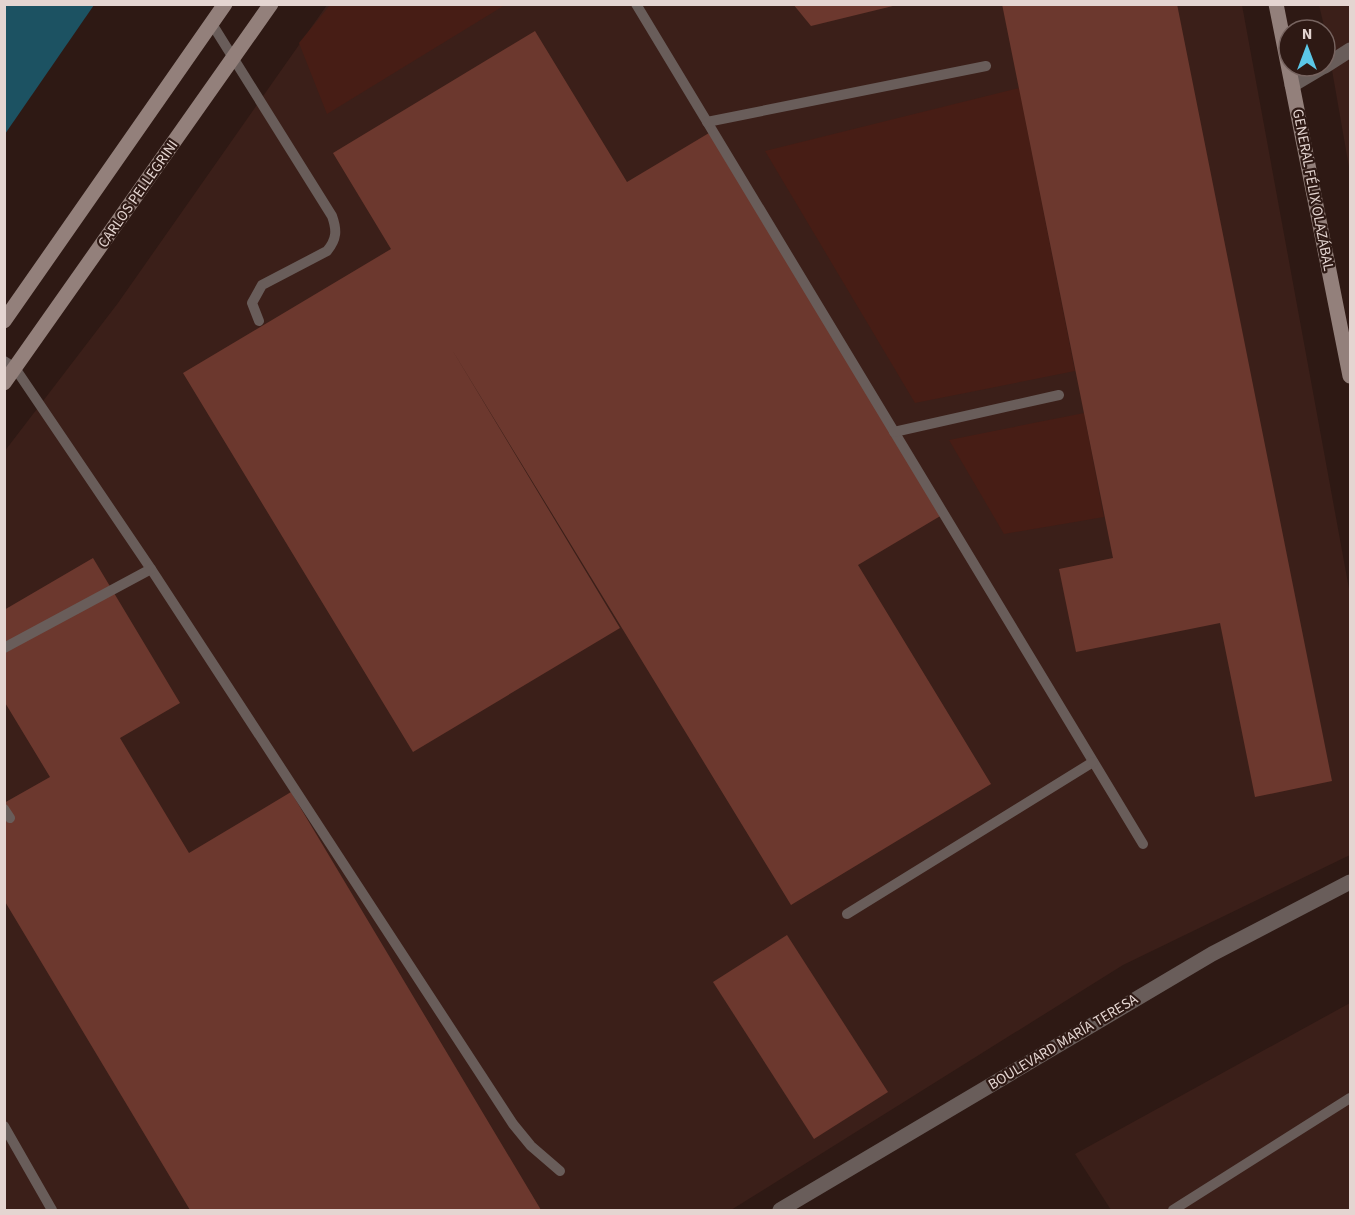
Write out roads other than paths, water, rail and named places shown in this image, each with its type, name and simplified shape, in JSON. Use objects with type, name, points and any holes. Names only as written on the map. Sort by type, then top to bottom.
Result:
[{"type":"main road","points":[[4,321],[225,4]]},
{"type":"main road","name":"CARLOS PELLEGRINI","points":[[4,383],[10,365],[271,4]]},
{"type":"main road","name":"GENERAL FÉLIX OLAZÁBAL","points":[[1276,4],[1350,376]]},
{"type":"street","points":[[1337,58],[1350,50]]},
{"type":"street","points":[[1292,85],[1304,78]]},
{"type":"street","name":"BOULEVARD MARÍA TERESA","points":[[780,1210],[1212,954],[1350,882]]},
{"type":"lane","points":[[636,4],[1143,844]]},
{"type":"lane","points":[[212,24],[332,216],[337,229],[334,243],[327,251],[262,285],[252,303],[259,321]]},
{"type":"lane","points":[[707,122],[986,66]]},
{"type":"lane","points":[[10,365],[151,569],[513,1124],[531,1146],[560,1172]]},
{"type":"lane","points":[[894,432],[1059,395]]},
{"type":"lane","points":[[4,648],[151,569]]},
{"type":"lane","points":[[847,914],[1093,762]]},
{"type":"lane","points":[[1173,1210],[1350,1098]]},
{"type":"lane","points":[[4,1126],[52,1210]]},
{"type":"water","points":[[4,5],[94,5],[5,134]]}]
